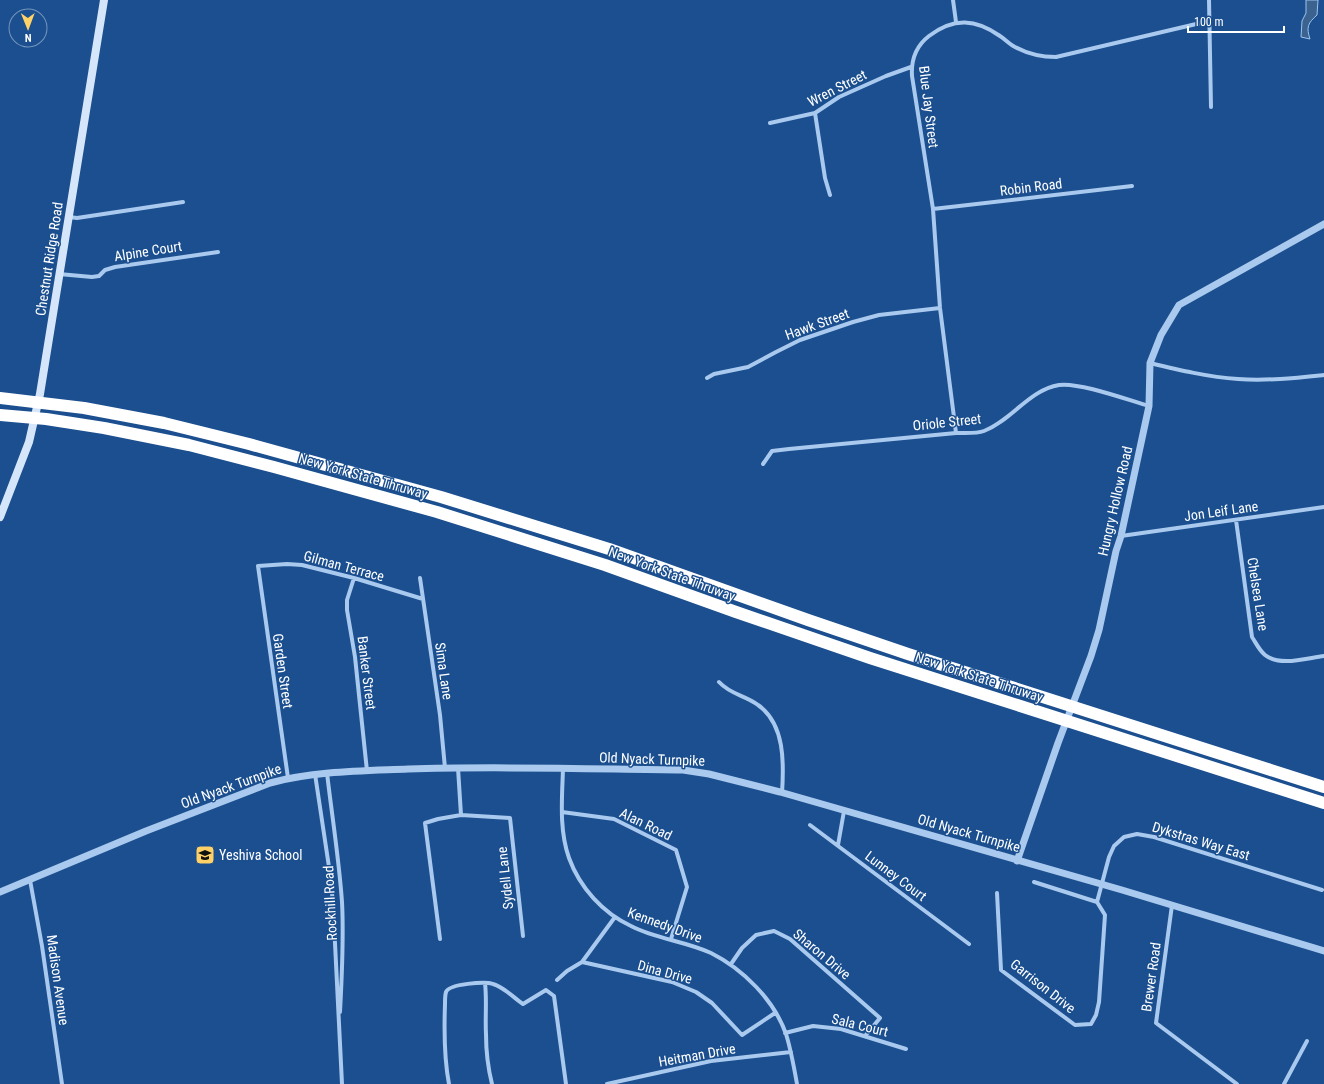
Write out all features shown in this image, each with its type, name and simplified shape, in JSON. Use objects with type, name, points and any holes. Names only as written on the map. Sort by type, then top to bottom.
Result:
[{"type":"highway","name":"New York State Thruway","points":[[0,398],[116,414],[192,430],[400,485],[475,507],[602,547],[908,654],[1324,787]]},
{"type":"highway","name":"New York State Thruway","points":[[0,415],[46,419],[112,429],[188,445],[274,467],[477,524],[605,565],[749,617],[870,658],[1324,803]]},
{"type":"main road","name":"Chestnut Ridge Road","points":[[0,518],[23,458],[33,426],[41,387],[104,0]]},
{"type":"street","points":[[953,0],[956,22]]},
{"type":"street","points":[[1210,0],[1211,107]]},
{"type":"street","name":"Blue Jay Street","points":[[956,433],[940,308],[933,209],[911,67],[917,50],[926,38],[937,30],[956,22],[970,22],[982,25],[1001,36],[1013,46],[1028,53],[1043,57],[1056,57],[1209,21]]},
{"type":"street","name":"Wren Street","points":[[770,123],[816,113],[839,97],[881,78],[911,67]]},
{"type":"street","points":[[816,113],[825,178],[830,196]]},
{"type":"street","name":"Robin Road","points":[[933,209],[1132,186]]},
{"type":"street","points":[[68,217],[77,218],[183,202]]},
{"type":"street","name":"Hungry Hollow Road","points":[[1017,860],[1099,630],[1149,406],[1150,363],[1161,334],[1180,305],[1324,224]]},
{"type":"street","name":"Alpine Court","points":[[59,274],[99,276],[105,270],[114,267],[218,252]]},
{"type":"street","name":"Hawk Street","points":[[707,378],[714,374],[748,367],[800,340],[853,322],[879,315],[940,308]]},
{"type":"street","points":[[1150,363],[1186,372],[1238,379],[1286,379],[1324,375]]},
{"type":"street","name":"Oriole Street","points":[[763,464],[772,451],[956,433],[982,432],[1005,418],[1033,396],[1046,388],[1060,385],[1077,386],[1149,406]]},
{"type":"street","name":"Jon Leif Lane","points":[[1121,536],[1324,507]]},
{"type":"street","name":"Chelsea Lane","points":[[1236,520],[1252,637],[1258,647],[1265,656],[1284,661],[1324,656]]},
{"type":"street","name":"Gilman Terrace","points":[[258,566],[287,564],[302,565],[354,578],[423,599]]},
{"type":"street","name":"Garden Street","points":[[258,566],[288,778]]},
{"type":"street","name":"Banker Street","points":[[354,578],[347,610],[355,657],[367,771]]},
{"type":"street","name":"Sima Lane","points":[[420,578],[440,715],[445,768]]},
{"type":"street","points":[[719,682],[733,693],[758,705],[770,716],[778,732],[782,752],[782,793]]},
{"type":"street","name":"Old Nyack Turnpike","points":[[0,892],[146,831],[270,783],[288,778],[327,773],[445,768],[520,767],[690,771],[709,774],[782,793],[1103,884],[1324,951]]},
{"type":"street","points":[[440,938],[425,823],[461,815],[458,768]]},
{"type":"street","name":"Kennedy Drive","points":[[563,768],[562,826],[564,841],[569,859],[589,894],[615,918],[632,927],[712,954],[731,964],[748,979],[762,994],[775,1013],[785,1033],[791,1052],[797,1084]]},
{"type":"street","name":"Rockhill Road","points":[[327,773],[342,902],[343,949],[339,1032]]},
{"type":"street","name":"Rockhill Road","points":[[315,774],[333,903],[342,1084]]},
{"type":"street","points":[[838,845],[844,811]]},
{"type":"street","name":"Alan Road","points":[[562,812],[614,819],[676,850],[687,887],[671,939]]},
{"type":"street","name":"Sydell Lane","points":[[461,815],[510,818],[523,936]]},
{"type":"street","name":"Lunney Court","points":[[810,825],[970,944]]},
{"type":"street","name":"Dykstras Way East","points":[[1103,884],[1109,857],[1114,846],[1124,837],[1137,834],[1154,837],[1322,890]]},
{"type":"street","name":"Madison Avenue","points":[[30,880],[42,946],[62,1084]]},
{"type":"street","points":[[1034,882],[1097,902],[1103,884]]},
{"type":"street","name":"Garrison Drive","points":[[997,893],[1001,970],[1075,1025],[1091,1024],[1096,1015],[1099,1002],[1105,915],[1097,902]]},
{"type":"street","name":"Brewer Road","points":[[1172,905],[1156,1023],[1237,1084]]},
{"type":"street","points":[[556,980],[574,966],[582,962],[615,918]]},
{"type":"street","name":"Sharon Drive","points":[[731,964],[742,948],[756,935],[774,931],[790,939],[880,1018],[865,1036]]},
{"type":"street","name":"Dina Drive","points":[[582,962],[672,982],[696,992],[712,1003],[742,1035],[775,1013]]},
{"type":"street","points":[[449,1084],[446,1069],[444,1019],[446,992],[450,988],[457,986],[485,983],[492,983],[498,986],[523,1004],[546,990],[554,996],[566,1084]]},
{"type":"street","points":[[485,983],[487,1000],[486,1033],[489,1071],[492,1084]]},
{"type":"street","name":"Sala Court","points":[[785,1033],[813,1026],[841,1029],[906,1049]]},
{"type":"street","points":[[1284,1084],[1307,1042]]},
{"type":"street","name":"Heitman Drive","points":[[607,1084],[712,1062],[791,1052]]},
{"type":"water","points":[[1306,0],[1318,0],[1317,15],[1312,20],[1308,28],[1310,39],[1301,37],[1302,21],[1306,13]]},
{"type":"place","name":"Yeshiva School","points":[[205,855]]}]
